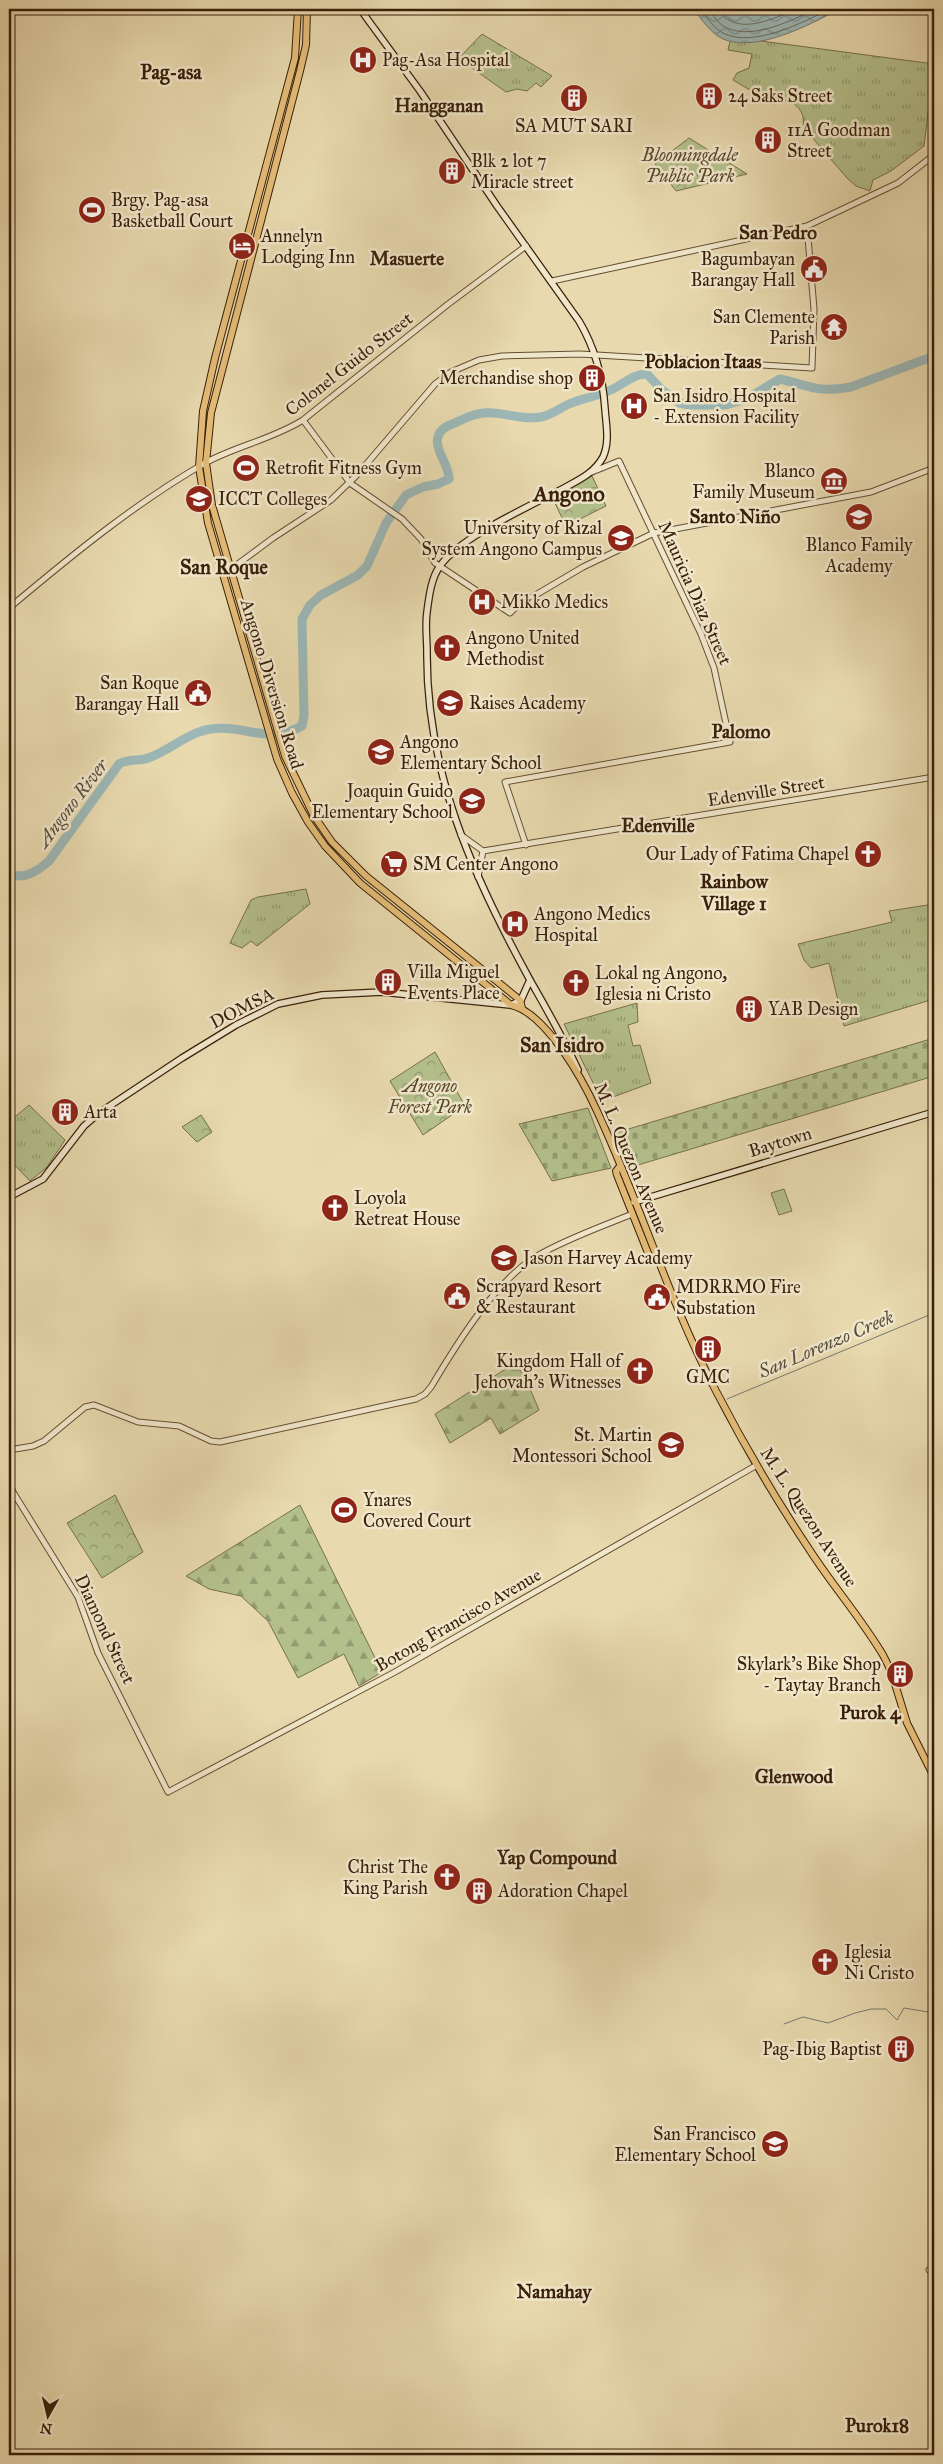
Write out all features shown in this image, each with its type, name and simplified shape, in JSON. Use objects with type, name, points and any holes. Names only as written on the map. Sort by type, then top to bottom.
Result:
[{"type":"main road","name":"Angono Diversion Road","points":[[298,9],[297,44],[289,83],[226,317],[203,412],[199,467],[208,523],[277,759],[292,793],[317,836],[360,883],[511,1004],[522,1008],[542,1026],[580,1074]]},
{"type":"main road","name":"Angono Diversion Road","points":[[308,9],[306,44],[211,413],[206,463],[212,505],[285,756],[300,789],[324,831],[362,873],[520,1000]]},
{"type":"main road","points":[[360,9],[420,91],[552,281],[579,321],[596,354],[605,403],[606,446],[602,458],[592,472]]},
{"type":"main road","points":[[297,44],[306,44]]},
{"type":"main road","points":[[248,234],[257,236]]},
{"type":"main road","points":[[226,317],[235,320]]},
{"type":"main road","name":"M. L. Quezon Avenue","points":[[592,472],[462,545],[439,566],[431,588],[427,614],[427,685],[436,750],[459,832],[478,877],[530,980],[563,1037],[620,1166],[709,1378],[757,1465],[809,1550],[883,1654],[894,1680],[907,1723],[934,1777]]},
{"type":"main road","points":[[292,793],[300,789]]},
{"type":"main road","points":[[317,836],[324,831]]},
{"type":"main road","points":[[468,970],[473,963]]},
{"type":"main road","points":[[522,1008],[520,1000],[530,980]]},
{"type":"main road","name":"DOMSA","points":[[9,1198],[43,1179],[84,1126],[99,1113],[236,1025],[278,1004],[322,995],[382,992],[511,1004],[520,1000]]},
{"type":"main road","name":"Baytown","points":[[634,1202],[934,1112]]},
{"type":"main road","points":[[620,1166],[616,1171],[632,1214],[650,1258],[658,1259]]},
{"type":"street","points":[[552,281],[806,226],[898,183],[934,155]]},
{"type":"street","points":[[223,575],[273,538],[331,500],[350,482],[435,384],[451,372],[479,360],[502,356],[596,354],[812,368],[814,309],[806,226]]},
{"type":"street","name":"Colonel Guido Street","points":[[9,608],[107,528],[199,467],[286,430],[303,420],[526,246]]},
{"type":"street","points":[[303,420],[350,482],[400,517],[421,539],[439,566],[510,614],[517,606],[583,567],[654,533],[872,492],[934,468]]},
{"type":"street","name":"Mauricia Diaz Street","points":[[526,845],[505,782],[730,742],[714,668],[654,533],[619,461],[592,472]]},
{"type":"street","name":"Edenville Street","points":[[483,851],[934,777]]},
{"type":"street","points":[[459,832],[483,851],[478,877]]},
{"type":"street","points":[[9,1450],[33,1446],[44,1441],[85,1407],[94,1404],[138,1422],[179,1426],[220,1442],[409,1402],[425,1394],[455,1345],[496,1294],[523,1266],[538,1256],[632,1214]]},
{"type":"street","name":"Botong Francisco Avenue","points":[[168,1792],[395,1672],[757,1465]]},
{"type":"street","name":"Diamond Street","points":[[9,1482],[12,1492],[78,1597],[98,1653],[168,1792]]},
{"type":"green space","points":[[482,34],[552,76],[541,87],[536,83],[527,91],[517,89],[506,92],[462,61],[461,56]]},
{"type":"green space","points":[[731,37],[934,64],[924,146],[891,171],[873,180],[870,191],[856,186],[803,127],[801,111],[796,106],[789,100],[774,104],[733,80],[737,73],[749,68],[752,54],[728,50]]},
{"type":"green space","name":"Bloomingdale Public Park","points":[[689,138],[747,174],[676,191],[655,164]]},
{"type":"green space","points":[[592,476],[606,506],[566,526],[552,497]]},
{"type":"green space","points":[[306,889],[310,904],[257,946],[251,941],[242,948],[230,943],[251,900],[258,897]]},
{"type":"green space","points":[[934,904],[934,999],[844,1026],[829,963],[811,968],[804,960],[798,944],[892,922],[889,911]]},
{"type":"green space","points":[[637,1003],[638,1022],[628,1025],[633,1046],[640,1045],[651,1083],[602,1101],[564,1024]]},
{"type":"green space","points":[[934,1038],[934,1076],[628,1168],[615,1133]]},
{"type":"green space","name":"Angono Forest Park","points":[[435,1052],[465,1106],[423,1135],[390,1081]]},
{"type":"green space","points":[[29,1105],[65,1140],[47,1167],[30,1181],[9,1159],[9,1122]]},
{"type":"green space","points":[[588,1108],[611,1168],[552,1181],[519,1124]]},
{"type":"green space","points":[[201,1115],[212,1132],[197,1142],[182,1127]]},
{"type":"green space","points":[[784,1189],[792,1211],[779,1215],[771,1193]]},
{"type":"green space","points":[[515,1363],[525,1377],[539,1410],[500,1434],[491,1418],[450,1443],[435,1414]]},
{"type":"green space","points":[[115,1495],[143,1552],[102,1578],[67,1523]]},
{"type":"green space","points":[[300,1505],[382,1672],[359,1686],[344,1654],[298,1678],[268,1621],[241,1596],[209,1589],[186,1576]]},
{"type":"water","points":[[693,9],[839,9],[798,29],[767,40],[736,42],[723,39],[710,30]]},
{"type":"waterway","name":"Angono River","points":[[9,874],[14,876],[30,874],[49,861],[119,764],[125,761],[145,759],[161,753],[185,738],[211,729],[223,728],[278,734],[302,726],[304,716],[302,619],[310,605],[321,595],[358,575],[367,566],[386,523],[406,495],[423,487],[438,484],[449,479],[437,441],[438,436],[446,427],[483,413],[530,418],[545,416],[569,404],[608,391],[642,374],[647,374],[661,389],[679,403],[689,405],[726,405],[746,399],[780,379],[822,389],[839,389],[851,387],[934,356]]},
{"type":"waterway","name":"San Lorenzo Creek","points":[[727,1399],[934,1313]]},
{"type":"waterway","points":[[784,2024],[803,2017],[828,2023],[871,2009],[886,2009],[897,2020],[904,2008],[934,2013]]},
{"type":"place","name":"Pag-Asa Hospital","points":[[363,60]]},
{"type":"place","name":"24 Saks Street","points":[[709,96]]},
{"type":"place","name":"SA MUT SARI","points":[[574,98]]},
{"type":"place","name":"11A Goodman Street","points":[[768,140]]},
{"type":"place","name":"Blk 2 lot 7 Miracle street","points":[[452,171]]},
{"type":"place","name":"Brgy. Pag-asa Basketball Court","points":[[92,210]]},
{"type":"place","name":"Annelyn Lodging Inn","points":[[242,246]]},
{"type":"place","name":"Bagumbayan Barangay Hall","points":[[814,269]]},
{"type":"place","name":"San Clemente Parish","points":[[834,327]]},
{"type":"place","name":"Merchandise shop","points":[[592,378]]},
{"type":"place","name":"San Isidro Hospital - Extension Facility","points":[[634,406]]},
{"type":"place","name":"Retrofit Fitness Gym","points":[[246,468]]},
{"type":"place","name":"Blanco Family Museum","points":[[834,481]]},
{"type":"place","name":"ICCT Colleges","points":[[199,499]]},
{"type":"place","name":"Blanco Family Academy","points":[[859,517]]},
{"type":"place","name":"University of Rizal System Angono Campus","points":[[621,538]]},
{"type":"place","name":"Mikko Medics","points":[[482,602]]},
{"type":"place","name":"Angono United Methodist","points":[[447,648]]},
{"type":"place","name":"San Roque Barangay Hall","points":[[198,693]]},
{"type":"place","name":"Raises Academy","points":[[450,703]]},
{"type":"place","name":"Angono Elementary School","points":[[381,752]]},
{"type":"place","name":"Joaquin Guido Elementary School","points":[[472,801]]},
{"type":"place","name":"Our Lady of Fatima Chapel","points":[[868,854]]},
{"type":"place","name":"SM Center Angono","points":[[394,864]]},
{"type":"place","name":"Angono Medics Hospital","points":[[515,924]]},
{"type":"place","name":"Villa Miguel Events Place","points":[[388,982]]},
{"type":"place","name":"Lokal ng Angono, Iglesia ni Cristo","points":[[576,983]]},
{"type":"place","name":"YAB Design","points":[[749,1009]]},
{"type":"place","name":"Arta","points":[[65,1112]]},
{"type":"place","name":"Loyola Retreat House","points":[[335,1208]]},
{"type":"place","name":"Jason Harvey Academy","points":[[504,1258]]},
{"type":"place","name":"Scrapyard Resort & Restaurant","points":[[457,1296]]},
{"type":"place","name":"MDRRMO Fire Substation","points":[[657,1297]]},
{"type":"place","name":"GMC","points":[[708,1349]]},
{"type":"place","name":"Kingdom Hall of Jehovah's Witnesses","points":[[640,1371]]},
{"type":"place","name":"St. Martin Montessori School","points":[[671,1445]]},
{"type":"place","name":"Ynares Covered Court","points":[[344,1510]]},
{"type":"place","name":"Skylark's Bike Shop - Taytay Branch","points":[[900,1674]]},
{"type":"place","name":"Christ The King Parish","points":[[447,1877]]},
{"type":"place","name":"Adoration Chapel","points":[[479,1891]]},
{"type":"place","name":"Iglesia Ni Cristo","points":[[825,1962]]},
{"type":"place","name":"Pag-Ibig Baptist","points":[[901,2049]]},
{"type":"place","name":"San Francisco Elementary School","points":[[775,2144]]},
{"type":"district","name":"Pag-asa","points":[[171,72]]},
{"type":"district","name":"Hangganan","points":[[439,105]]},
{"type":"district","name":"San Pedro","points":[[778,232]]},
{"type":"district","name":"Masuerte","points":[[407,258]]},
{"type":"district","name":"Poblacion Itaas","points":[[703,361]]},
{"type":"district","name":"Angono","points":[[569,493]]},
{"type":"district","name":"Santo Niño","points":[[735,516]]},
{"type":"district","name":"San Roque","points":[[224,567]]},
{"type":"district","name":"Palomo","points":[[741,731]]},
{"type":"district","name":"Edenville","points":[[658,825]]},
{"type":"district","name":"Rainbow Village 1","points":[[734,892]]},
{"type":"district","name":"San Isidro","points":[[562,1045]]},
{"type":"district","name":"Purok 4","points":[[870,1712]]},
{"type":"district","name":"Glenwood","points":[[794,1776]]},
{"type":"district","name":"Yap Compound","points":[[557,1857]]},
{"type":"district","name":"Namahay","points":[[554,2291]]},
{"type":"district","name":"Purok18","points":[[877,2425]]}]
